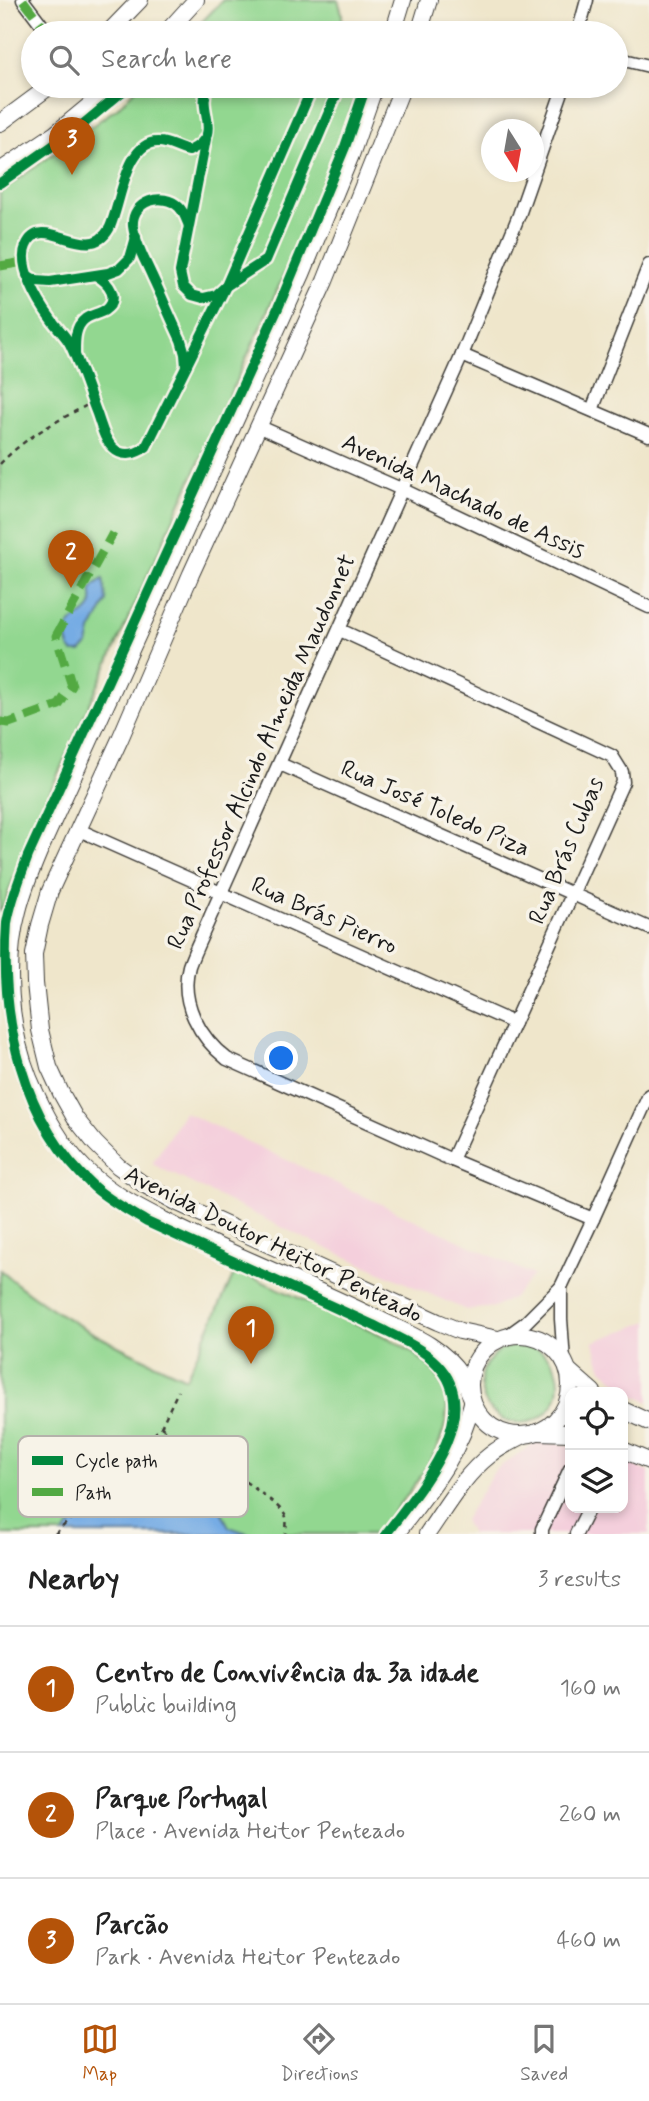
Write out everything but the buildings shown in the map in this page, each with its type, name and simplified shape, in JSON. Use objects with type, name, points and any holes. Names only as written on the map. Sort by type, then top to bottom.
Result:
[{"type":"main road","points":[[120,21],[140,0]]},
{"type":"main road","points":[[177,21],[196,0]]},
{"type":"main road","points":[[397,21],[403,0]]},
{"type":"main road","points":[[423,21],[429,0]]},
{"type":"main road","points":[[0,123],[34,98]]},
{"type":"main road","points":[[0,171],[55,134],[98,98]]},
{"type":"main road","name":"Avenida Doutor Heitor Penteado","points":[[371,98],[351,155],[302,274],[39,852],[17,914],[10,992],[15,1030],[24,1065],[37,1097],[65,1145],[83,1167],[120,1197],[197,1237],[362,1311],[426,1343],[445,1356],[461,1374],[471,1398]]},
{"type":"main road","name":"Avenida Doutor Heitor Penteado","points":[[398,98],[290,361],[258,426],[50,891],[34,954],[35,983],[40,1030],[49,1067],[75,1118],[118,1166],[178,1203],[438,1322],[460,1331],[503,1338]]},
{"type":"main road","points":[[396,1534],[452,1457],[462,1438],[471,1398],[470,1377],[474,1363],[483,1351],[503,1338],[531,1336],[545,1341],[556,1350],[566,1366],[588,1387]]},
{"type":"main road","points":[[430,1533],[478,1464],[492,1453],[551,1424],[562,1411],[569,1395],[566,1366]]},
{"type":"main road","points":[[471,1398],[484,1420],[496,1429],[510,1434],[565,1433]]},
{"type":"main road","points":[[628,1412],[649,1422]]},
{"type":"main road","points":[[628,1452],[649,1461]]},
{"type":"street","points":[[23,0],[39,21]]},
{"type":"street","points":[[581,21],[587,0]]},
{"type":"street","points":[[628,61],[649,66]]},
{"type":"street","name":"Rua Professor Alcindo Almeida Maudonnet","points":[[560,98],[519,215],[462,355],[221,893],[189,967],[186,984],[193,1018],[214,1049],[227,1059],[452,1160],[593,1219]]},
{"type":"street","points":[[592,410],[648,269]]},
{"type":"street","points":[[462,355],[649,435]]},
{"type":"street","name":"Avenida Machado de Assis","points":[[258,426],[401,489],[649,607]]},
{"type":"street","name":"Rua Brás Cubas","points":[[340,630],[612,757],[622,772],[623,782],[452,1160]]},
{"type":"street","name":"Rua José Toledo Piza","points":[[280,764],[649,929]]},
{"type":"street","name":"Rua Brás Pierro","points":[[79,830],[514,1023]]},
{"type":"street","points":[[503,1338],[525,1323],[561,1287],[649,1095]]},
{"type":"street","points":[[561,1287],[566,1366]]},
{"type":"street","points":[[541,1534],[565,1481]]},
{"type":"street","points":[[576,1534],[586,1513]]},
{"type":"path","points":[[0,464],[18,446],[39,432],[95,408],[88,391]]},
{"type":"path","points":[[153,1436],[161,1427],[178,1391]]},
{"type":"path","points":[[161,1427],[175,1436]]},
{"type":"path","points":[[248,1483],[286,1517],[286,1534]]},
{"type":"path","points":[[55,1534],[72,1517]]},
{"type":"shaded area","points":[[184,1112],[533,1275],[515,1296],[496,1307],[466,1310],[304,1238],[152,1164]]},
{"type":"shaded area","points":[[649,1321],[649,1402],[633,1395],[628,1387],[623,1387],[602,1369],[593,1342]]},
{"type":"shaded area","points":[[537,1441],[565,1444],[565,1513],[628,1513],[628,1462],[649,1472],[649,1534],[471,1534],[464,1520],[495,1470]]},
{"type":"green space","points":[[223,0],[338,0],[342,13],[342,21],[203,21]]},
{"type":"green space","points":[[127,98],[356,98],[284,275],[24,849],[0,911],[0,192]]},
{"type":"green space","points":[[0,1270],[66,1317],[186,1378],[236,1270],[391,1339],[428,1365],[443,1386],[447,1405],[445,1425],[438,1445],[415,1484],[376,1534],[0,1534]]},
{"type":"green space","points":[[520,1345],[535,1348],[548,1356],[556,1369],[559,1384],[556,1399],[548,1412],[535,1420],[520,1423],[505,1420],[492,1412],[484,1399],[481,1384],[484,1369],[492,1356],[505,1348]]},
{"type":"water","points":[[103,579],[107,601],[91,631],[88,645],[81,652],[73,652],[65,633],[73,622],[90,608],[93,586]]},
{"type":"water","points":[[80,1517],[224,1517],[229,1527],[250,1534],[63,1534]]},
{"type":"marked path","points":[[23,0],[39,21]]},
{"type":"marked path","points":[[0,266],[24,262]]},
{"type":"marked path","points":[[0,722],[9,723],[59,705],[72,686],[56,636],[113,533]]},
{"type":"cycle path","points":[[0,183],[82,125],[115,98]]},
{"type":"cycle path","points":[[205,98],[208,122],[206,137],[189,151],[159,142],[148,144],[139,152],[131,163],[109,229],[100,239],[77,241],[43,233],[33,236],[24,254],[24,264],[35,294],[70,344],[105,437],[113,448],[125,454],[146,447],[226,286],[308,98]]},
{"type":"cycle path","points":[[206,139],[180,272],[183,286],[192,295],[203,298],[216,295],[266,260],[335,98]]},
{"type":"cycle path","points":[[362,98],[345,147],[278,308],[28,856],[7,923],[6,959],[12,1031],[20,1066],[33,1100],[69,1161],[94,1187],[147,1222],[373,1325],[423,1352],[437,1364],[450,1384],[454,1406],[451,1429],[429,1475],[386,1534]]},
{"type":"cycle path","points":[[186,366],[181,340],[141,251],[133,226],[137,210],[149,201],[157,199],[172,202],[179,207],[189,226]]},
{"type":"cycle path","points":[[27,275],[37,281],[50,282],[108,273],[119,269],[130,258],[136,237]]},
{"type":"cycle path","points":[[75,355],[76,336],[81,322],[105,310],[112,301],[112,291],[97,276]]},
{"type":"place","name":"Parcão","points":[[72,175]]},
{"type":"place","name":"Parque Portugal","points":[[71,588]]},
{"type":"place","name":"Centro de Convivência da 3a idade","points":[[251,1364]]}]
